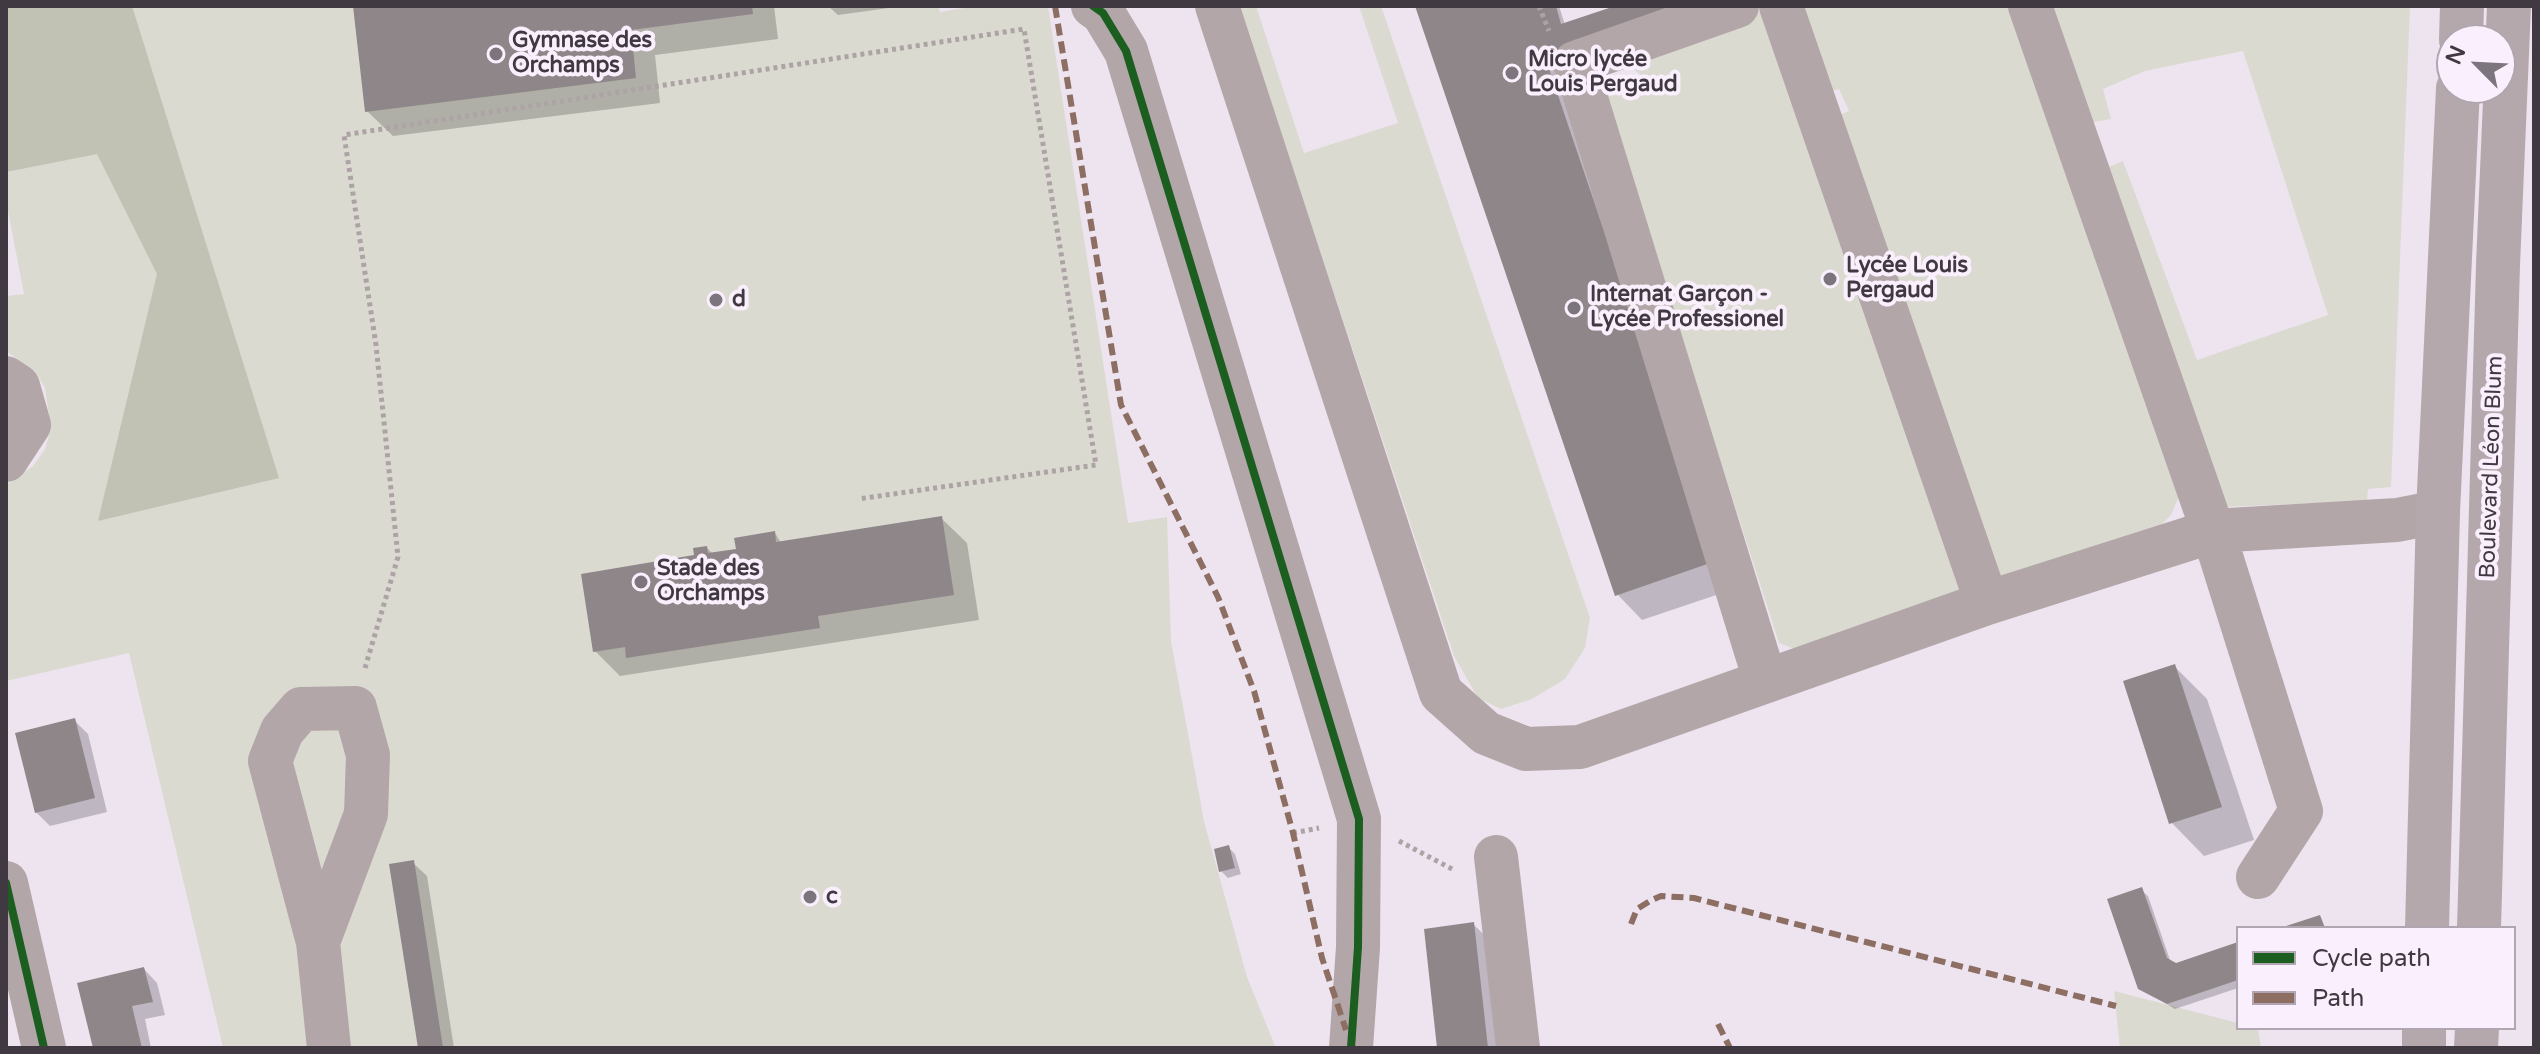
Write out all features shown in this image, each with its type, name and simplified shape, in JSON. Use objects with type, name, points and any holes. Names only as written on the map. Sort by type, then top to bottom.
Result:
[{"type":"main road","name":"Boulevard Léon Blum","points":[[2479,926],[2498,265],[2509,6]]},
{"type":"main road","points":[[2427,926],[2438,512],[2457,104]]},
{"type":"street","points":[[1093,6],[1103,13],[1126,51],[1359,819],[1358,947],[1351,1048]]},
{"type":"street","points":[[1217,6],[1441,693],[1486,733],[1526,749],[1580,747],[1987,603],[2213,531],[2397,520],[2438,512]]},
{"type":"street","points":[[1737,6],[1575,63],[1765,680]]},
{"type":"street","points":[[1781,6],[1987,603]]},
{"type":"street","points":[[2030,6],[2213,531],[2301,811],[2258,877]]},
{"type":"street","points":[[6,378],[18,386],[29,425],[6,460]]},
{"type":"street","points":[[318,942],[366,814],[368,755],[355,708],[301,709],[282,731],[270,761],[318,942],[329,1048]]},
{"type":"street","points":[[1496,857],[1518,1048]]},
{"type":"street","points":[[6,883],[44,1048]]},
{"type":"path","points":[[355,708],[376,624],[398,557],[376,345],[344,135],[1024,29],[1096,465],[858,499]]},
{"type":"shaded area","name":"Stade des Orchamps","points":[[6,6],[938,6],[940,12],[976,6],[1048,6],[1128,523],[1167,517],[1171,641],[1204,821],[1247,977],[1276,1048],[223,1048],[129,653],[6,681],[6,485],[33,466],[45,449],[51,429],[45,388],[35,371],[6,351],[6,296],[24,294],[6,201]]},
{"type":"shaded area","points":[[6,6],[132,6],[279,478],[98,521],[157,274],[97,154],[6,172]]},
{"type":"shaded area","points":[[1239,6],[1256,6],[1304,153],[1398,123],[1359,6],[1381,6],[1590,618],[1585,648],[1565,679],[1532,699],[1501,709],[1478,698],[1454,656]]},
{"type":"shaded area","points":[[1801,6],[2017,6],[2181,492],[2171,515],[2158,528],[2003,580],[1978,548],[1835,117],[1849,111],[1839,89],[1825,93]]},
{"type":"shaded area","points":[[2042,6],[2410,6],[2391,487],[2368,489],[2367,501],[2225,507],[2098,171],[2123,161],[2197,360],[2328,315],[2243,51],[2145,71],[2103,89],[2111,119],[2083,124]]},
{"type":"shaded area","points":[[1771,7],[1965,595],[1797,650],[1779,643],[1600,87],[1604,75],[1637,100],[1651,84],[1621,58]]},
{"type":"shaded area","points":[[2114,991],[2236,1022],[2236,1030],[2258,1030],[2261,1048],[2120,1048]]},
{"type":"building","name":"Gymnase des Orchamps","points":[[353,6],[752,6],[753,14],[631,30],[636,78],[365,112]]},
{"type":"building","name":"Internat Garçon - Lycée Professionel","points":[[1415,6],[1556,6],[1561,24],[1615,6],[1693,6],[1544,54],[1716,561],[1615,596]]},
{"type":"building","points":[[942,516],[954,595],[818,616],[820,628],[626,658],[625,647],[593,652],[581,574],[694,555],[693,548],[707,546],[708,553],[736,549],[734,538],[775,531],[776,542]]},
{"type":"building","points":[[2175,664],[2222,807],[2169,824],[2123,681]]},
{"type":"building","points":[[75,718],[95,798],[35,813],[15,733]]},
{"type":"building","points":[[1229,845],[1235,868],[1219,872],[1214,849]]},
{"type":"building","points":[[414,860],[443,1048],[418,1048],[389,864]]},
{"type":"building","points":[[2142,887],[2167,958],[2176,963],[2236,943],[2236,981],[2167,1004],[2138,989],[2107,899]]},
{"type":"building","points":[[2320,915],[2324,926],[2286,926]]},
{"type":"building","points":[[1474,922],[1488,1048],[1437,1048],[1424,929]]},
{"type":"building","points":[[144,967],[153,1002],[132,1006],[142,1048],[93,1048],[77,983]]},
{"type":"marked path","points":[[1055,6],[1121,405],[1218,597],[1254,691],[1293,833],[1322,958],[1346,1030]]},
{"type":"marked path","points":[[1631,924],[1637,909],[1661,896],[1694,898],[2116,1006]]},
{"type":"marked path","points":[[1718,1024],[1730,1048]]},
{"type":"cycle path","points":[[1093,6],[1103,13],[1126,51],[1359,819],[1358,947],[1351,1048]]},
{"type":"cycle path","points":[[6,883],[44,1048]]},
{"type":"place","name":"Gymnase des Orchamps","points":[[496,54]]},
{"type":"place","name":"Micro lycée Louis Pergaud","points":[[1512,73]]},
{"type":"place","name":"Lycée Louis Pergaud","points":[[1830,279]]},
{"type":"place","name":"d","points":[[716,300]]},
{"type":"place","name":"Internat Garçon - Lycée Professionel","points":[[1574,308]]},
{"type":"place","name":"Stade des Orchamps","points":[[641,582]]},
{"type":"place","name":"c","points":[[810,897]]}]
